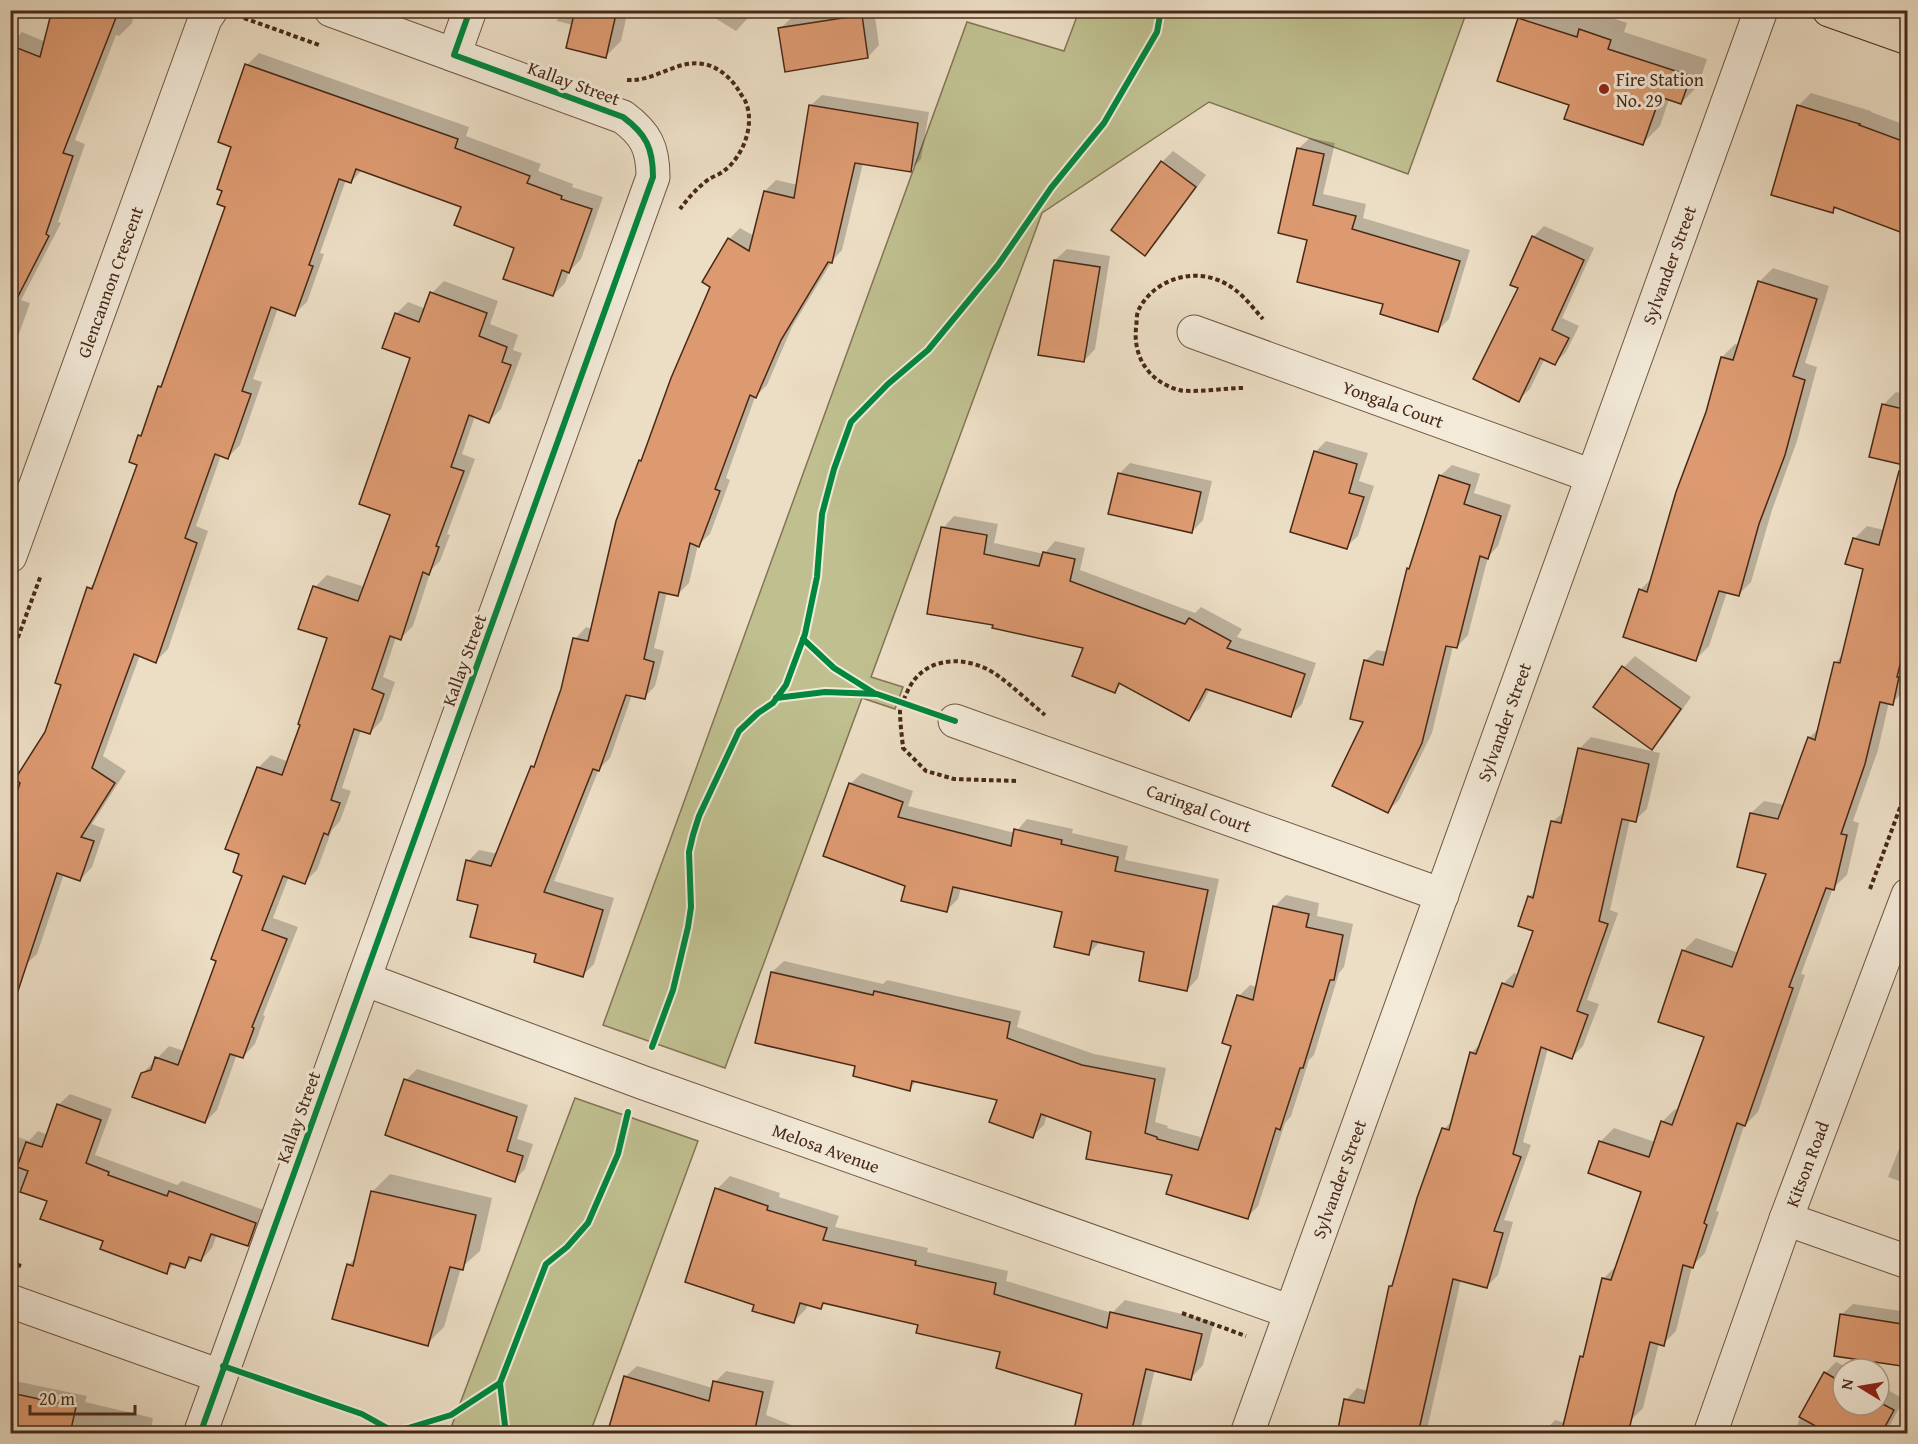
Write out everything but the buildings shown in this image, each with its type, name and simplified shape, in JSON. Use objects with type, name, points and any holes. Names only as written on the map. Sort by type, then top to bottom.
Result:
[{"type":"main road","points":[[1829,10],[1908,38]]},
{"type":"street","points":[[332,10],[454,55],[470,10]]},
{"type":"street","name":"Sylvander Street","points":[[1247,1434],[1761,10]]},
{"type":"street","name":"Glencannon Crescent","points":[[10,556],[205,19],[226,14]]},
{"type":"street","name":"Kallay Street","points":[[200,1434],[654,177],[650,147],[642,134],[623,117],[454,55]]},
{"type":"street","name":"Yongala Court","points":[[1194,332],[1592,476]]},
{"type":"street","name":"Caringal Court","points":[[956,721],[1442,895]]},
{"type":"street","name":"Kitson Road","points":[[1710,1434],[1786,1219],[1908,895]]},
{"type":"street","name":"Melosa Avenue","points":[[364,979],[644,1083],[1291,1312]]},
{"type":"street","points":[[1786,1219],[1908,1262]]},
{"type":"street","points":[[10,1300],[220,1376]]},
{"type":"path","points":[[226,14],[330,49]]},
{"type":"path","points":[[10,659],[43,569]]},
{"type":"path","points":[[894,700],[956,721]]},
{"type":"green space","points":[[1079,11],[1467,11],[1408,174],[1209,102],[1042,213],[871,677],[903,687],[895,709],[862,698],[725,1068],[603,1025],[967,22],[1064,51]]},
{"type":"green space","points":[[575,1098],[698,1141],[590,1433],[449,1433]]},
{"type":"cycle path","points":[[200,1434],[653,177],[652,158],[647,142],[623,117],[454,55],[470,10]]},
{"type":"cycle path","points":[[652,1047],[673,990],[688,927],[691,907],[689,852],[699,816],[739,731],[758,713],[773,703],[786,685],[805,634],[817,577],[822,514],[834,469],[851,422],[888,384],[928,350],[998,265],[1051,188],[1104,123],[1157,32],[1161,10]]},
{"type":"cycle path","points":[[803,639],[834,668],[874,693]]},
{"type":"cycle path","points":[[776,698],[825,692],[877,694],[955,721]]},
{"type":"cycle path","points":[[506,1434],[500,1383],[546,1264],[567,1247],[588,1223],[618,1154],[628,1112]]},
{"type":"cycle path","points":[[223,1366],[362,1414],[398,1434]]},
{"type":"cycle path","points":[[395,1432],[451,1415],[500,1383]]},
{"type":"place","name":"Fire Station No. 29","points":[[1604,89]]}]
